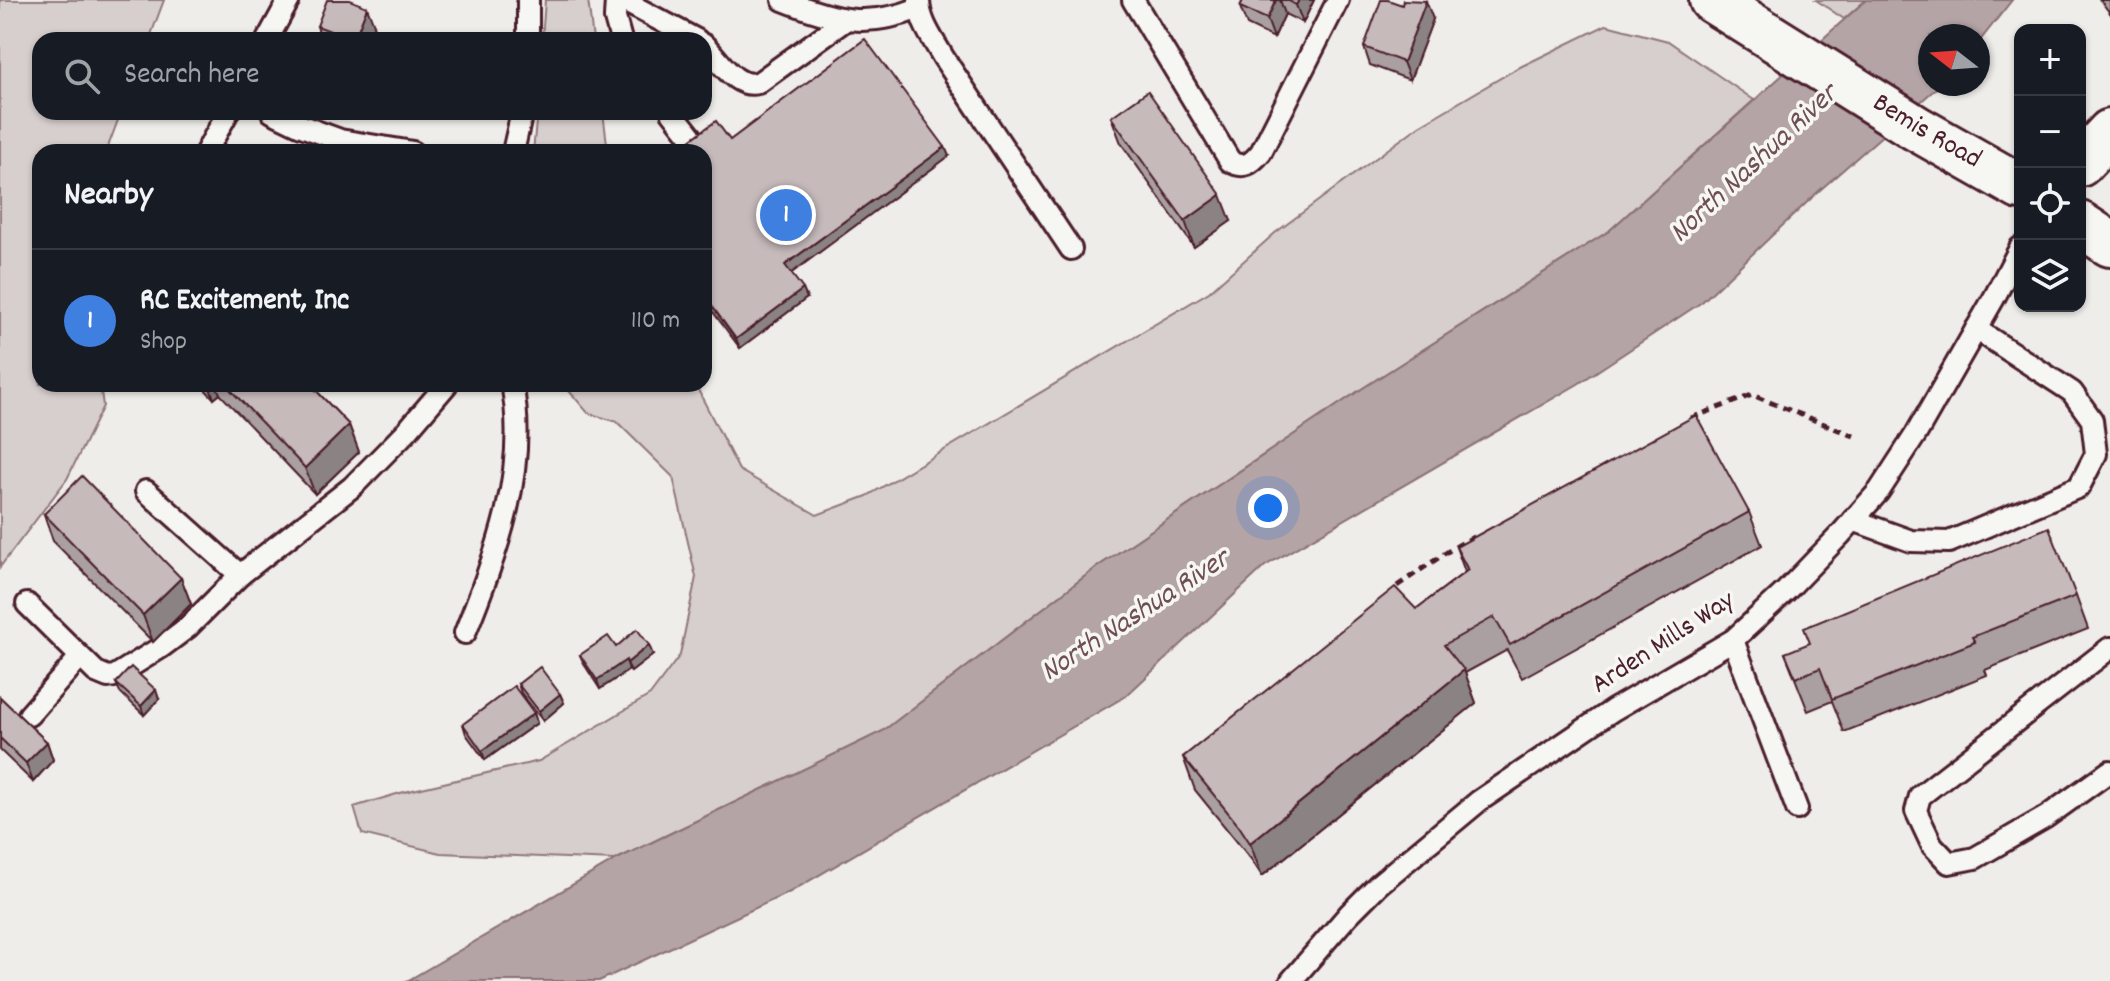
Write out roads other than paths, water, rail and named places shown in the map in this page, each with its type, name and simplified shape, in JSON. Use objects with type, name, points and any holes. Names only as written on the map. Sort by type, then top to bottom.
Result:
[{"type":"main road","name":"Bemis Road","points":[[1712,0],[1916,128],[2014,184]]},
{"type":"main road","points":[[2086,158],[2110,132]]},
{"type":"main road","points":[[2086,228],[2110,244]]},
{"type":"lane","points":[[271,32],[289,0]]},
{"type":"lane","points":[[528,0],[528,32]]},
{"type":"lane","points":[[619,32],[615,18],[619,0],[681,32]]},
{"type":"lane","points":[[783,0],[822,15],[875,21],[897,17],[919,4],[927,30],[943,57],[1071,249]]},
{"type":"lane","points":[[1133,0],[1230,161],[1245,166],[1261,152],[1338,0]]},
{"type":"lane","points":[[712,54],[741,83],[758,83],[847,19]]},
{"type":"lane","points":[[210,144],[224,120]]},
{"type":"lane","points":[[289,120],[340,140],[364,144]]},
{"type":"lane","points":[[515,144],[520,120]]},
{"type":"lane","points":[[678,120],[691,136]]},
{"type":"lane","name":"Arden Mills Way","points":[[1291,981],[1379,884],[1479,801],[1613,710],[1733,640],[1777,600],[1879,491],[1916,434],[2014,259]]},
{"type":"lane","points":[[1853,520],[1911,541],[1949,542],[2079,487],[2096,454],[2092,420],[2072,392],[1976,329]]},
{"type":"lane","points":[[27,604],[101,675],[115,676],[188,627],[240,575],[352,487],[406,432],[438,392]]},
{"type":"lane","points":[[465,633],[496,548],[510,496],[515,456],[513,392]]},
{"type":"lane","points":[[146,491],[240,575]]},
{"type":"lane","points":[[1733,640],[1797,809]]},
{"type":"lane","points":[[2110,648],[1920,796],[1916,811],[1932,845],[1949,863],[1975,858],[2046,817],[2110,771]]},
{"type":"lane","points":[[29,715],[80,657]]},
{"type":"water","name":"North Nashua River","points":[[1866,0],[2012,0],[1990,28],[1990,24],[1918,24],[1918,96],[1927,96],[1820,190],[1702,302],[1578,384],[1265,566],[1126,696],[790,892],[599,981],[407,981],[615,860],[883,731],[1097,567],[1363,388],[1609,231]]},
{"type":"place","name":"RC Excitement, Inc","points":[[786,215]]}]
